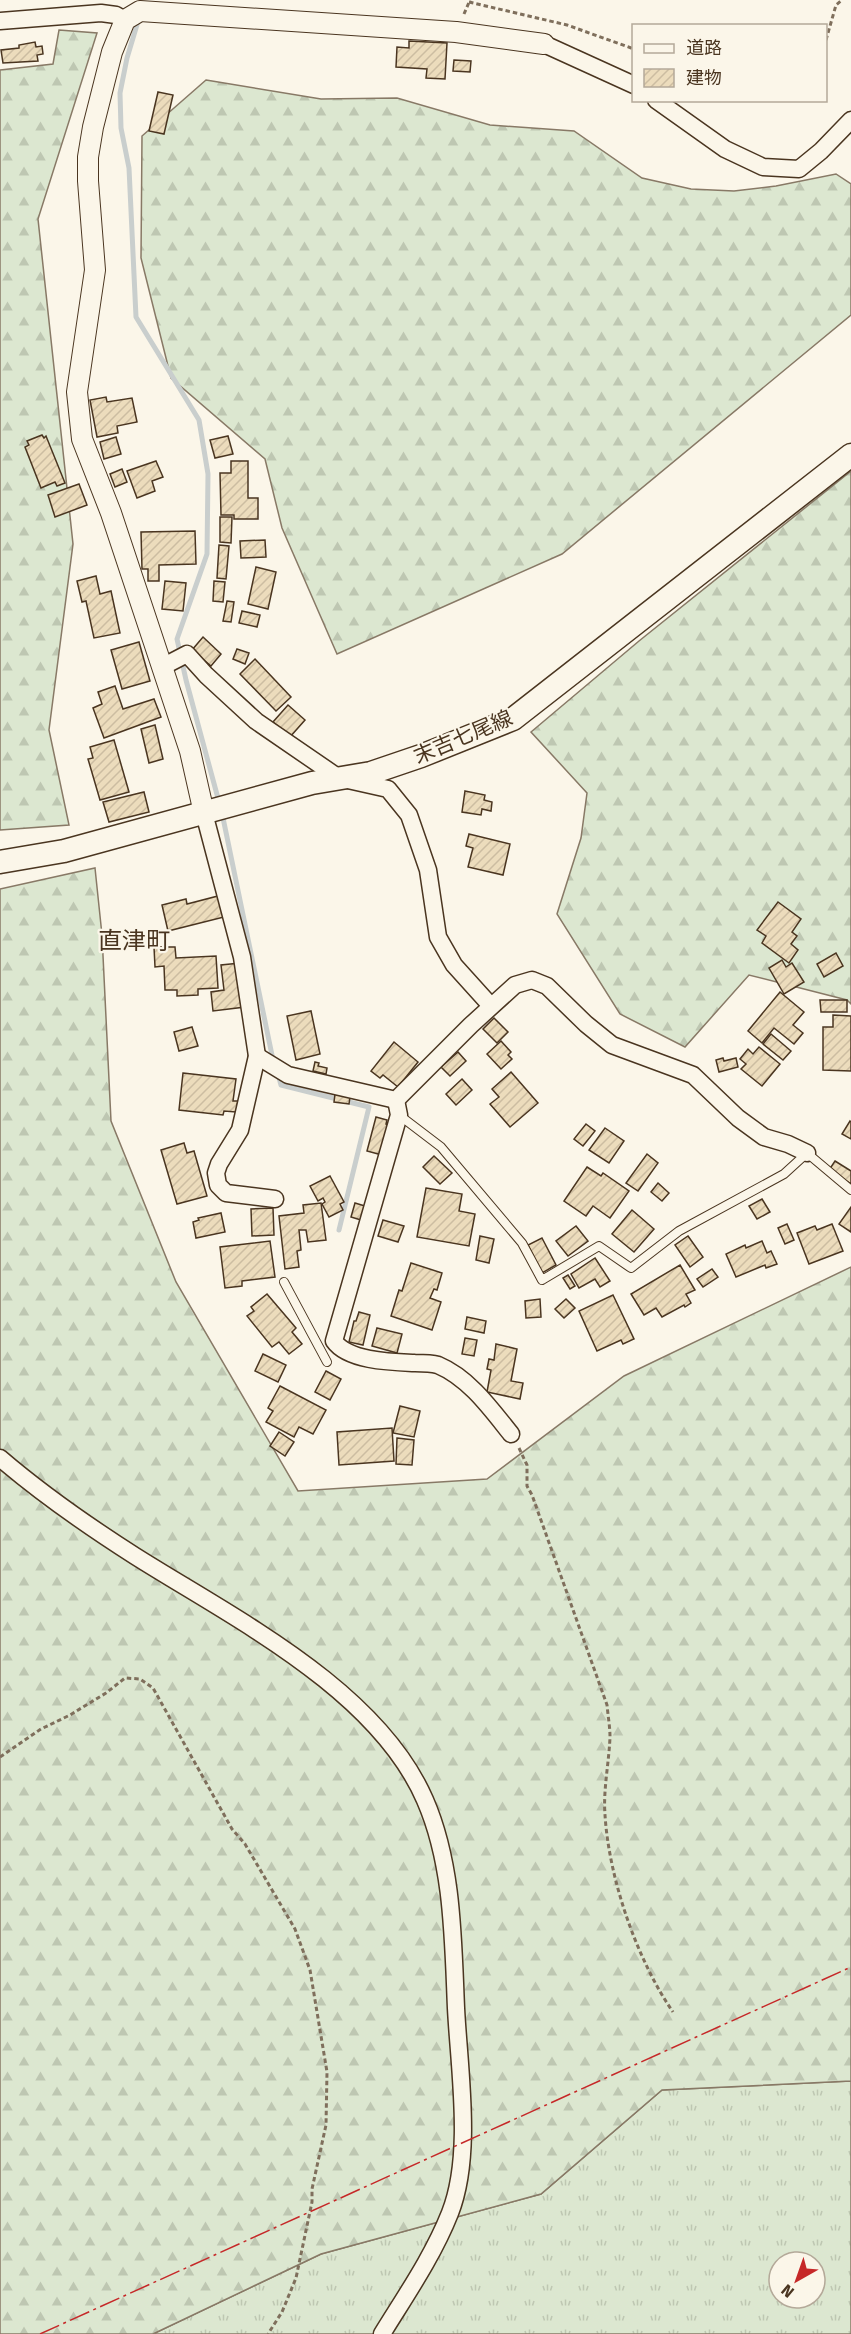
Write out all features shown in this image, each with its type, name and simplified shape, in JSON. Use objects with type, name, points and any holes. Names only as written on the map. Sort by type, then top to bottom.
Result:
[{"type":"main road","name":"末吉七尾線","points":[[0,862],[64,851],[312,783],[372,772],[421,756],[513,719],[851,455]]},
{"type":"street","points":[[275,1199],[226,1193],[218,1185],[216,1173],[219,1164],[240,1131],[257,1056],[242,957],[190,751],[111,513],[82,439],[77,392],[95,270],[88,157],[112,52],[125,20],[140,11],[456,32],[544,44],[632,85]]},
{"type":"street","points":[[0,21],[101,13],[116,15],[125,20]]},
{"type":"street","points":[[659,102],[725,149],[763,167],[799,169],[822,151],[851,120]]},
{"type":"street","points":[[162,666],[187,654],[206,675],[256,721],[339,778],[388,789],[409,815],[428,870],[438,937],[454,965],[491,1006]]},
{"type":"street","points":[[511,1434],[485,1402],[455,1374],[435,1364],[380,1361],[340,1350],[334,1341],[398,1107],[491,1006],[520,982],[540,982],[612,1045],[693,1075],[738,1118],[764,1137],[788,1144],[807,1154]]},
{"type":"street","points":[[257,1056],[288,1075],[398,1107]]},
{"type":"street","points":[[0,1458],[38,1490],[124,1549],[296,1658],[378,1728],[392,1744],[414,1778],[426,1803],[444,1865],[452,1935],[462,2125],[460,2171],[451,2210],[430,2255],[382,2334]]},
{"type":"lane","points":[[398,1107],[441,1147],[522,1243],[542,1280],[599,1246],[631,1268],[679,1231],[784,1174],[807,1154],[851,1190]]},
{"type":"lane","points":[[284,1282],[327,1362],[334,1341]]},
{"type":"path","points":[[827,34],[836,5],[842,0]]},
{"type":"path","points":[[469,2],[567,25],[632,49]]},
{"type":"path","points":[[511,1434],[527,1465],[526,1486],[532,1495],[607,1705],[610,1734],[604,1813],[611,1868],[639,1950],[662,1997],[673,2012]]},
{"type":"path","points":[[0,1757],[41,1729],[70,1715],[106,1693],[125,1678],[140,1679],[153,1688],[232,1829],[245,1844],[295,1929],[310,1970],[327,2072],[326,2125],[296,2278],[282,2312],[268,2334]]},
{"type":"green space","points":[[59,30],[97,33],[38,219],[73,544],[49,730],[69,825],[0,830],[0,70],[53,64]]},
{"type":"green space","points":[[206,80],[321,99],[397,98],[490,125],[574,131],[642,178],[691,189],[734,191],[776,186],[836,174],[851,184],[851,315],[562,554],[337,654],[282,528],[265,459],[171,378],[141,258],[142,136]]},
{"type":"green space","points":[[851,471],[851,1004],[847,1000],[749,975],[685,1047],[620,1014],[557,914],[581,838],[587,793],[531,732],[639,641]]},
{"type":"green space","points":[[95,868],[102,935],[111,1121],[176,1282],[298,1491],[487,1479],[624,1376],[851,1267],[851,2081],[662,2090],[541,2194],[321,2254],[153,2334],[0,2334],[0,889]]},
{"type":"green space","points":[[851,2081],[851,2334],[153,2334],[321,2254],[541,2194],[662,2090]]},
{"type":"building","points":[[409,41],[447,43],[445,79],[426,78],[427,69],[396,67],[397,47],[409,48]]},
{"type":"building","points":[[35,42],[36,47],[42,46],[43,54],[37,55],[38,61],[3,63],[1,50],[19,48],[19,45]]},
{"type":"building","points":[[454,60],[471,61],[470,72],[453,71]]},
{"type":"building","points":[[158,92],[173,95],[164,134],[149,131]]},
{"type":"building","points":[[106,397],[107,402],[132,398],[137,422],[117,426],[118,433],[97,437],[90,400]]},
{"type":"building","points":[[42,435],[44,438],[46,436],[65,483],[57,486],[55,482],[41,488],[25,447],[29,445],[27,441]]},
{"type":"building","points":[[228,436],[233,454],[215,458],[210,440]]},
{"type":"building","points":[[116,437],[121,454],[104,459],[100,442]]},
{"type":"building","points":[[156,461],[163,477],[152,481],[155,491],[137,498],[127,471]]},
{"type":"building","points":[[231,461],[248,461],[248,498],[258,498],[258,519],[234,519],[234,515],[221,515],[220,473],[231,473]]},
{"type":"building","points":[[122,469],[127,482],[115,487],[110,474]]},
{"type":"building","points":[[79,484],[87,505],[55,517],[48,495]]},
{"type":"building","points":[[220,517],[232,517],[231,543],[220,542]]},
{"type":"building","points":[[195,531],[196,564],[159,565],[159,581],[148,581],[148,569],[142,569],[141,532]]},
{"type":"building","points":[[265,540],[266,557],[241,558],[240,541]]},
{"type":"building","points":[[219,545],[229,546],[226,579],[217,578]]},
{"type":"building","points":[[256,567],[276,572],[268,609],[248,604]]},
{"type":"building","points":[[96,576],[100,594],[111,591],[120,633],[94,638],[86,601],[82,602],[77,581]]},
{"type":"building","points":[[165,581],[186,583],[183,611],[162,609]]},
{"type":"building","points":[[214,581],[225,582],[223,602],[213,601]]},
{"type":"building","points":[[227,601],[234,602],[231,622],[223,621]]},
{"type":"building","points":[[242,611],[260,615],[257,627],[239,623]]},
{"type":"building","points":[[203,637],[221,654],[211,666],[192,650]]},
{"type":"building","points":[[139,642],[150,681],[122,689],[111,650]]},
{"type":"building","points":[[237,649],[249,653],[245,664],[233,659]]},
{"type":"building","points":[[255,659],[291,697],[276,711],[240,674]]},
{"type":"building","points":[[115,686],[123,709],[154,699],[161,717],[104,738],[93,708],[102,704],[98,692]]},
{"type":"building","points":[[288,705],[305,720],[290,737],[273,722]]},
{"type":"building","points":[[155,725],[163,759],[149,763],[141,729]]},
{"type":"building","points":[[114,740],[129,792],[100,800],[88,759],[93,758],[90,747]]},
{"type":"building","points":[[465,791],[485,795],[484,800],[492,802],[491,811],[482,809],[481,815],[462,812]]},
{"type":"building","points":[[144,792],[149,812],[109,822],[103,802]]},
{"type":"building","points":[[469,834],[510,844],[503,875],[468,867],[473,848],[466,846]]},
{"type":"building","points":[[218,896],[224,917],[168,931],[162,905],[186,899],[187,904]]},
{"type":"building","points":[[778,902],[801,919],[792,932],[797,936],[791,944],[798,950],[789,963],[762,943],[766,936],[757,930]]},
{"type":"building","points":[[154,947],[175,947],[176,958],[216,956],[218,988],[198,989],[198,995],[177,996],[177,990],[165,990],[164,966],[155,967]]},
{"type":"building","points":[[836,953],[843,966],[824,977],[817,964]]},
{"type":"building","points":[[782,960],[786,967],[792,963],[804,982],[784,994],[769,968]]},
{"type":"building","points":[[240,963],[245,1007],[213,1011],[211,992],[224,990],[221,965]]},
{"type":"building","points":[[780,992],[804,1012],[793,1025],[803,1033],[794,1044],[774,1028],[762,1043],[748,1031]]},
{"type":"building","points":[[820,1000],[847,1000],[847,1012],[821,1012]]},
{"type":"building","points":[[311,1011],[320,1054],[296,1060],[287,1016]]},
{"type":"building","points":[[833,1015],[851,1016],[851,1071],[823,1070],[823,1027],[833,1027]]},
{"type":"building","points":[[494,1018],[508,1032],[497,1043],[483,1029]]},
{"type":"building","points":[[192,1027],[198,1046],[179,1051],[174,1032]]},
{"type":"building","points":[[771,1034],[791,1051],[783,1060],[763,1044]]},
{"type":"building","points":[[501,1041],[511,1052],[508,1055],[512,1059],[501,1069],[487,1054]]},
{"type":"building","points":[[394,1042],[418,1062],[398,1087],[383,1075],[380,1078],[371,1071]]},
{"type":"building","points":[[759,1047],[780,1064],[762,1086],[741,1069],[746,1064],[740,1059],[748,1049],[753,1054]]},
{"type":"building","points":[[458,1052],[466,1061],[450,1076],[441,1067]]},
{"type":"building","points":[[723,1058],[724,1061],[736,1058],[738,1067],[719,1072],[716,1060]]},
{"type":"building","points":[[315,1062],[319,1063],[318,1066],[327,1068],[326,1074],[313,1071]]},
{"type":"building","points":[[511,1072],[538,1103],[510,1127],[490,1104],[499,1097],[492,1089]]},
{"type":"building","points":[[183,1073],[236,1079],[233,1101],[238,1101],[236,1112],[224,1111],[223,1115],[179,1110]]},
{"type":"building","points":[[462,1079],[472,1090],[456,1105],[446,1094]]},
{"type":"building","points":[[335,1094],[350,1097],[349,1104],[334,1102]]},
{"type":"building","points":[[376,1117],[387,1120],[386,1124],[390,1126],[382,1155],[367,1151]]},
{"type":"building","points":[[851,1122],[851,1139],[842,1134]]},
{"type":"building","points":[[586,1124],[595,1131],[583,1146],[574,1139]]},
{"type":"building","points":[[605,1128],[624,1141],[609,1163],[589,1150]]},
{"type":"building","points":[[184,1143],[187,1153],[194,1151],[207,1196],[177,1204],[161,1150]]},
{"type":"building","points":[[647,1154],[658,1163],[638,1191],[626,1183]]},
{"type":"building","points":[[434,1156],[452,1173],[440,1184],[423,1167]]},
{"type":"building","points":[[835,1161],[851,1171],[851,1184],[829,1170]]},
{"type":"building","points":[[587,1167],[601,1176],[603,1173],[629,1191],[610,1218],[593,1206],[586,1216],[564,1201]]},
{"type":"building","points":[[330,1176],[344,1202],[340,1204],[343,1210],[329,1217],[322,1204],[325,1202],[323,1198],[318,1201],[310,1186]]},
{"type":"building","points":[[658,1183],[669,1193],[662,1201],[651,1192]]},
{"type":"building","points":[[426,1188],[462,1194],[459,1211],[475,1214],[469,1246],[417,1237]]},
{"type":"building","points":[[762,1199],[770,1212],[757,1219],[749,1206]]},
{"type":"building","points":[[321,1203],[326,1240],[308,1242],[306,1230],[299,1230],[301,1250],[297,1251],[299,1267],[285,1269],[279,1216],[304,1213],[303,1205]]},
{"type":"building","points":[[355,1203],[365,1206],[361,1220],[351,1217]]},
{"type":"building","points":[[851,1207],[851,1232],[839,1224]]},
{"type":"building","points":[[273,1208],[274,1235],[252,1236],[251,1209]]},
{"type":"building","points":[[632,1210],[654,1229],[634,1252],[612,1234]]},
{"type":"building","points":[[221,1213],[225,1232],[196,1238],[193,1222],[199,1220],[198,1218]]},
{"type":"building","points":[[383,1220],[404,1226],[398,1242],[378,1236]]},
{"type":"building","points":[[787,1224],[794,1240],[785,1244],[778,1228]]},
{"type":"building","points":[[832,1224],[843,1251],[809,1264],[797,1233],[815,1226],[817,1230]]},
{"type":"building","points":[[576,1226],[588,1241],[568,1256],[556,1241]]},
{"type":"building","points":[[480,1236],[494,1239],[489,1263],[476,1260]]},
{"type":"building","points":[[688,1236],[703,1257],[690,1267],[675,1245]]},
{"type":"building","points":[[542,1238],[556,1265],[542,1273],[528,1245]]},
{"type":"building","points":[[270,1241],[275,1277],[242,1281],[242,1286],[225,1288],[220,1247]]},
{"type":"building","points":[[762,1241],[767,1253],[771,1251],[777,1264],[766,1268],[765,1265],[736,1277],[726,1254],[745,1245],[746,1248]]},
{"type":"building","points":[[595,1258],[610,1281],[600,1287],[595,1279],[579,1288],[571,1274]]},
{"type":"building","points":[[411,1263],[442,1273],[437,1290],[434,1289],[430,1298],[441,1302],[432,1330],[391,1316]]},
{"type":"building","points":[[680,1265],[695,1290],[686,1294],[691,1303],[662,1317],[656,1308],[644,1315],[631,1294]]},
{"type":"building","points":[[712,1269],[718,1277],[703,1287],[697,1279]]},
{"type":"building","points":[[568,1275],[575,1286],[570,1289],[563,1278]]},
{"type":"building","points":[[267,1294],[296,1328],[292,1332],[302,1344],[289,1354],[279,1342],[272,1347],[247,1316],[254,1311],[251,1307]]},
{"type":"building","points":[[613,1295],[634,1339],[623,1344],[621,1340],[597,1351],[579,1311]]},
{"type":"building","points":[[540,1299],[541,1317],[526,1318],[525,1301]]},
{"type":"building","points":[[566,1299],[575,1308],[564,1318],[555,1309]]},
{"type":"building","points":[[359,1312],[370,1315],[363,1345],[349,1342],[354,1321]]},
{"type":"building","points":[[467,1317],[486,1321],[484,1333],[465,1329]]},
{"type":"building","points":[[377,1328],[402,1334],[397,1353],[372,1346]]},
{"type":"building","points":[[465,1338],[477,1340],[474,1356],[462,1354]]},
{"type":"building","points":[[496,1344],[517,1349],[511,1381],[523,1383],[520,1399],[487,1392],[491,1370],[487,1369],[489,1359],[494,1360]]},
{"type":"building","points":[[263,1354],[286,1365],[278,1382],[255,1371]]},
{"type":"building","points":[[326,1371],[341,1379],[330,1400],[315,1392]]},
{"type":"building","points":[[280,1386],[326,1410],[313,1434],[299,1427],[294,1437],[266,1422],[273,1411],[268,1408]]},
{"type":"building","points":[[400,1406],[420,1411],[414,1437],[393,1433]]},
{"type":"building","points":[[392,1428],[394,1461],[339,1465],[337,1432]]},
{"type":"building","points":[[279,1432],[294,1442],[285,1456],[270,1446]]},
{"type":"building","points":[[397,1438],[414,1440],[412,1465],[396,1464]]},
{"type":"waterway","points":[[139,18],[127,58],[120,93],[121,128],[129,168],[136,317],[199,420],[208,474],[207,554],[177,639],[219,802]]},
{"type":"waterway","points":[[222,813],[273,1060]]},
{"type":"waterway","points":[[278,1074],[281,1085],[369,1107],[339,1230]]},
{"type":"power","points":[[40,2334],[851,1967]]},
{"type":"district","name":"直津町","points":[[134,941]]}]
